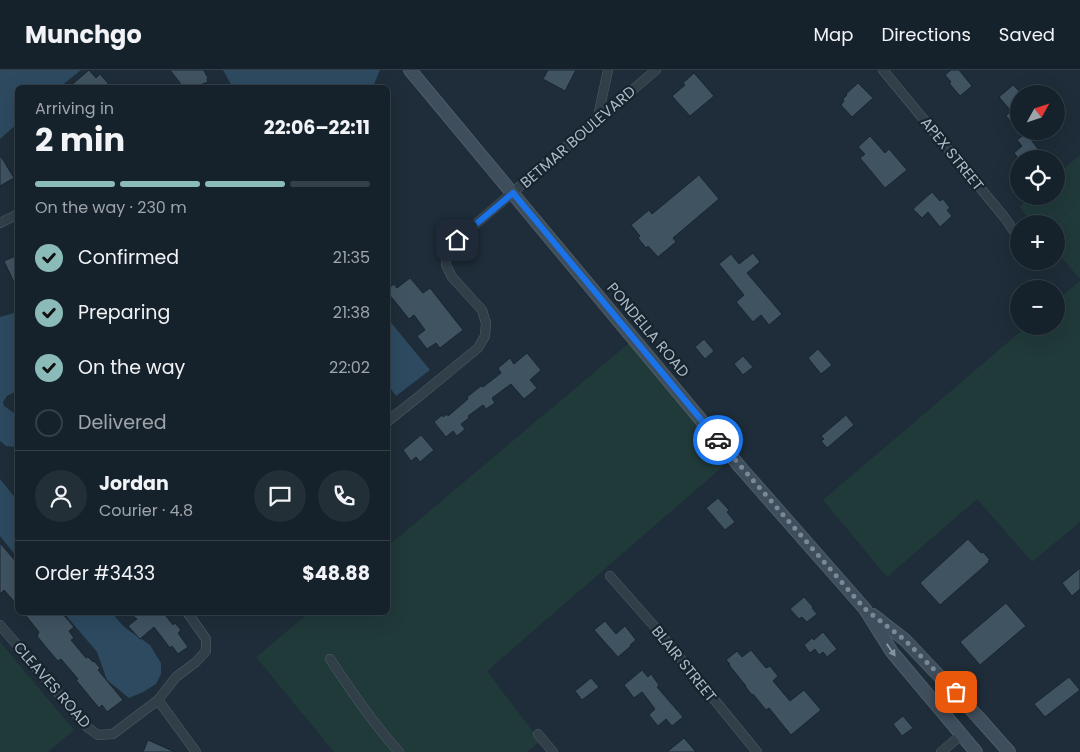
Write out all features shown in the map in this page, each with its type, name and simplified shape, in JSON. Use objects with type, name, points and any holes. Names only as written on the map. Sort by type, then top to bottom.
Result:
[{"type":"main road","name":"PONDELLA ROAD","points":[[413,74],[741,468],[865,609],[892,652],[976,752]]},
{"type":"main road","name":"PONDELLA ROAD","points":[[865,609],[905,640],[1009,752]]},
{"type":"street","points":[[597,121],[608,70]]},
{"type":"street","name":"BETMAR BOULEVARD","points":[[390,418],[478,348],[485,336],[486,323],[482,310],[452,277],[446,265],[447,251],[457,240],[656,70]]},
{"type":"street","name":"APEX STREET","points":[[883,70],[1010,226]]},
{"type":"street","points":[[0,223],[15,216]]},
{"type":"street","name":"BLAIR STREET","points":[[610,576],[654,626],[756,752]]},
{"type":"street","name":"CLEAVES ROAD","points":[[0,625],[87,727],[98,734],[112,734],[158,700],[176,677],[196,662],[206,651],[206,638],[189,615]]},
{"type":"street","points":[[330,659],[360,704],[399,752]]},
{"type":"street","points":[[158,700],[196,752]]},
{"type":"street","points":[[538,734],[553,752]]},
{"type":"street","points":[[941,752],[961,735]]},
{"type":"green space","points":[[1080,155],[1080,279],[1065,262],[1065,215],[1026,215],[1019,207],[1021,205],[1065,205],[1065,168]]},
{"type":"green space","points":[[1080,281],[1080,522],[1032,562],[977,499],[887,577],[823,500],[1016,335],[1065,335],[1065,294]]},
{"type":"green space","points":[[629,343],[728,462],[487,671],[540,741],[527,752],[334,752],[256,657],[307,615],[390,615],[390,544]]},
{"type":"green space","points":[[0,642],[74,730],[48,752],[0,752]]},
{"type":"water","points":[[0,70],[81,70],[62,85],[15,85],[15,126],[0,139]]},
{"type":"water","points":[[223,70],[380,70],[374,85],[231,85]]},
{"type":"water","points":[[15,313],[15,392],[7,396],[3,402],[4,406],[15,414],[15,447],[6,446],[0,441],[0,317]]},
{"type":"water","points":[[390,321],[430,370],[396,396],[390,388]]},
{"type":"water","points":[[0,479],[15,498],[15,555],[0,536]]},
{"type":"water","points":[[66,615],[114,615],[124,627],[150,645],[161,663],[161,674],[156,684],[129,698],[107,680],[97,652]]},
{"type":"building","points":[[89,70],[96,78],[100,74],[109,85],[72,85]]},
{"type":"building","points":[[170,70],[204,70],[208,77],[208,82],[200,85],[182,85]]},
{"type":"building","points":[[548,70],[576,70],[565,91],[543,79]]},
{"type":"building","points":[[951,70],[959,70],[972,86],[960,96],[945,75]]},
{"type":"building","points":[[694,73],[714,96],[690,116],[672,96],[685,85],[683,83]]},
{"type":"building","points":[[858,83],[873,98],[852,117],[841,105],[846,94]]},
{"type":"building","points":[[1010,88],[1010,110],[999,97]]},
{"type":"building","points":[[1010,112],[1010,121],[1006,116]]},
{"type":"building","points":[[870,136],[885,153],[889,149],[907,170],[885,188],[860,158],[865,154],[858,147]]},
{"type":"building","points":[[1017,140],[1031,140],[1038,150],[1017,150],[1022,146]]},
{"type":"building","points":[[0,155],[14,178],[0,186]]},
{"type":"building","points":[[699,175],[719,199],[673,238],[676,242],[658,257],[648,246],[646,248],[638,238],[640,236],[631,225],[649,210],[652,214]]},
{"type":"building","points":[[932,192],[940,201],[943,199],[950,208],[947,210],[952,216],[940,227],[928,212],[922,218],[913,209]]},
{"type":"building","points":[[753,253],[760,262],[747,273],[782,314],[769,325],[761,315],[753,322],[736,302],[744,295],[719,264],[731,254],[739,264]]},
{"type":"building","points":[[15,256],[15,285],[4,261]]},
{"type":"building","points":[[410,278],[423,293],[430,288],[463,330],[440,348],[436,343],[427,349],[417,336],[425,330],[414,315],[409,319],[390,295],[390,287],[394,284],[397,288]]},
{"type":"building","points":[[704,339],[714,351],[705,359],[695,347]]},
{"type":"building","points":[[818,349],[832,365],[821,374],[808,358]]},
{"type":"building","points":[[527,353],[541,370],[530,380],[537,388],[524,399],[511,384],[492,398],[495,403],[486,409],[483,405],[468,416],[469,418],[461,424],[465,429],[457,436],[453,431],[446,437],[434,422],[442,415],[443,417],[447,414],[448,416],[468,399],[467,397],[501,373],[498,368],[510,358],[514,364]]},
{"type":"building","points":[[743,356],[753,367],[743,375],[734,364]]},
{"type":"building","points":[[846,415],[854,425],[827,448],[821,441],[824,439],[821,436]]},
{"type":"building","points":[[421,435],[434,450],[420,462],[416,457],[411,461],[403,450]]},
{"type":"building","points":[[718,498],[729,510],[727,512],[735,522],[725,530],[706,508]]},
{"type":"building","points":[[968,539],[990,560],[940,605],[920,583]]},
{"type":"building","points":[[0,543],[15,560],[15,603],[4,590],[0,594]]},
{"type":"building","points":[[1080,568],[1080,589],[1072,596],[1062,583]]},
{"type":"building","points":[[804,597],[817,614],[807,622],[802,617],[799,619],[790,609]]},
{"type":"building","points":[[1006,603],[1026,626],[980,665],[960,642]]},
{"type":"building","points":[[25,615],[64,615],[74,627],[69,631],[74,638],[71,640],[86,658],[88,657],[94,661],[100,668],[98,670],[123,700],[107,712],[102,705],[99,708],[61,659],[58,661],[37,636],[39,632]]},
{"type":"building","points":[[132,615],[165,615],[173,625],[175,623],[181,630],[178,633],[188,647],[178,654],[172,646],[170,648],[154,627],[140,639],[128,626],[137,619]]},
{"type":"building","points":[[605,621],[616,634],[625,626],[636,640],[618,657],[594,630]]},
{"type":"building","points":[[823,632],[837,649],[827,657],[823,652],[819,655],[815,649],[810,653],[804,645],[812,638],[814,640]]},
{"type":"building","points":[[751,650],[766,668],[770,666],[778,676],[773,681],[790,701],[804,690],[821,710],[791,735],[769,708],[766,710],[752,695],[726,660],[737,651],[742,657]]},
{"type":"building","points":[[642,670],[648,677],[651,674],[659,685],[657,687],[683,717],[672,726],[666,719],[658,726],[649,715],[655,709],[642,692],[634,698],[624,685]]},
{"type":"building","points":[[1069,677],[1080,690],[1045,717],[1034,704]]},
{"type":"building","points":[[591,678],[599,687],[582,700],[575,691]]},
{"type":"building","points":[[903,716],[913,728],[902,736],[893,724]]},
{"type":"building","points":[[684,738],[696,752],[667,752]]},
{"type":"building","points":[[148,740],[175,752],[143,752]]},
{"type":"way so far","points":[[718,440],[865,609],[905,640],[956,692]]},
{"type":"route","points":[[457,240],[513,193],[718,440]]}]
